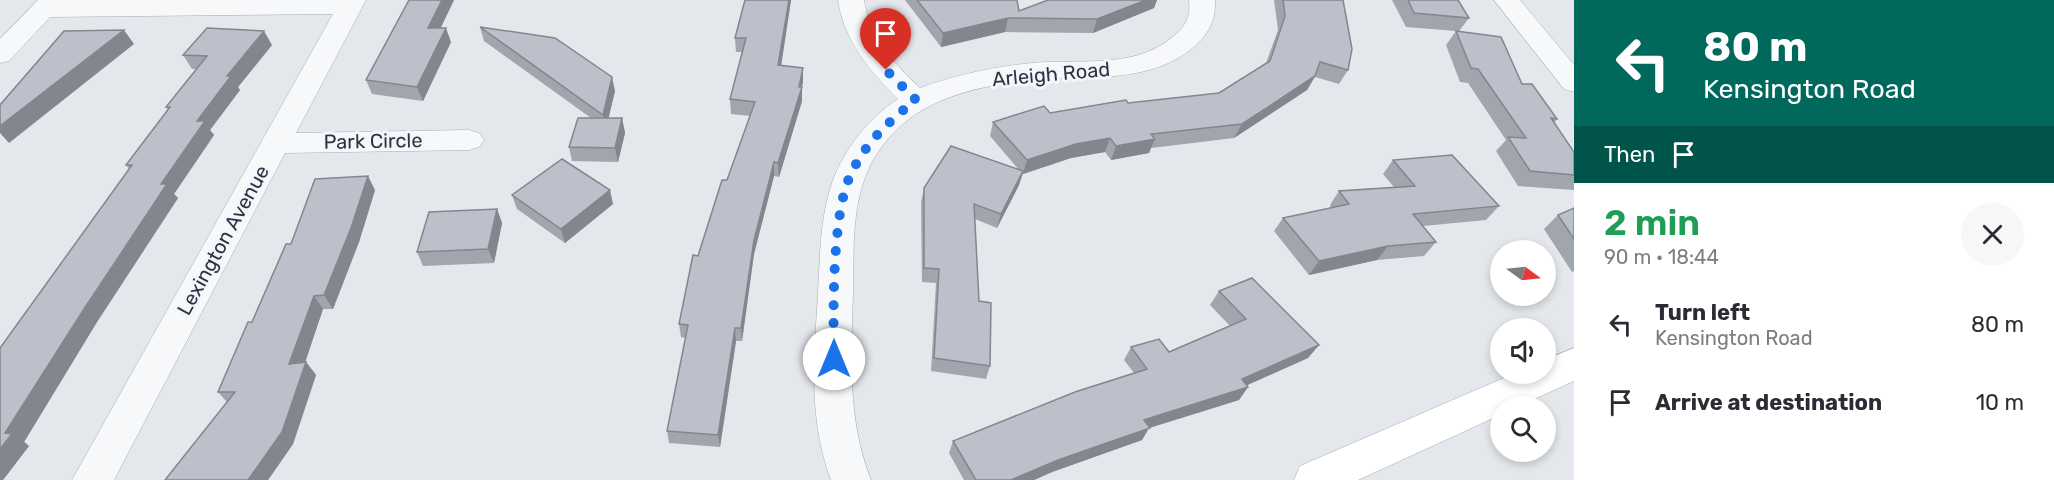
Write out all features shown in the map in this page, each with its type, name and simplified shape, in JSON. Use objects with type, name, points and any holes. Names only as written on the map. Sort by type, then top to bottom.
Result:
[{"type":"main road","points":[[1314,480],[1574,364]]},
{"type":"street","points":[[851,0],[859,31],[870,51],[916,100]]},
{"type":"street","name":"Arleigh Road","points":[[851,480],[844,465],[834,421],[833,339],[838,225],[849,178],[863,152],[887,122],[916,100],[958,86],[1036,71],[1105,70],[1137,65],[1168,54],[1183,44],[1198,27],[1204,14],[1202,0]]},
{"type":"street","points":[[1507,0],[1574,83]]},
{"type":"street","points":[[0,55],[48,4],[352,3]]},
{"type":"street","name":"Lexington Avenue","points":[[92,480],[352,3]]},
{"type":"street","name":"Park Circle","points":[[276,143],[469,140]]},
{"type":"building","points":[[409,0],[442,0],[428,28],[446,28],[417,87],[366,80]]},
{"type":"building","points":[[745,0],[789,0],[778,65],[803,68],[799,87],[802,87],[778,163],[774,162],[754,240],[741,328],[735,328],[718,435],[667,431],[688,325],[679,324],[693,255],[698,256],[722,180],[727,180],[755,102],[730,99],[746,38],[735,38]]},
{"type":"building","points":[[917,0],[1017,0],[1019,11],[1048,0],[1146,0],[1097,19],[1008,18],[943,33]]},
{"type":"building","points":[[1283,0],[1343,0],[1352,49],[1348,70],[1320,62],[1315,76],[1242,124],[1151,134],[1155,139],[1116,146],[1110,138],[1076,144],[1027,160],[993,122],[1044,106],[1050,113],[1126,100],[1128,103],[1219,93],[1270,61],[1285,16]]},
{"type":"building","points":[[1408,0],[1458,0],[1469,18],[1414,13]]},
{"type":"building","points":[[480,27],[555,38],[612,77],[603,115]]},
{"type":"building","points":[[207,28],[264,31],[227,76],[231,76],[197,121],[205,121],[161,184],[167,184],[5,433],[12,434],[0,449],[0,348],[132,165],[126,165],[170,107],[166,107],[207,56],[183,55]]},
{"type":"building","points":[[124,30],[0,126],[0,105],[64,31]]},
{"type":"building","points":[[1456,31],[1501,37],[1522,84],[1532,84],[1557,119],[1551,118],[1574,152],[1574,175],[1530,171],[1508,137],[1526,138],[1478,69],[1471,68]]},
{"type":"building","points":[[578,118],[622,118],[615,148],[569,147]]},
{"type":"building","points":[[951,146],[1023,171],[1001,214],[974,204],[979,301],[991,303],[990,366],[934,358],[939,269],[924,268],[924,188]]},
{"type":"building","points":[[1452,155],[1499,206],[1413,214],[1436,242],[1388,246],[1319,261],[1283,218],[1349,204],[1339,191],[1415,186],[1393,160]]},
{"type":"building","points":[[562,159],[610,190],[561,229],[512,195]]},
{"type":"building","points":[[368,176],[351,228],[324,295],[314,296],[289,364],[306,362],[282,432],[248,480],[165,480],[235,392],[218,392],[248,322],[252,322],[286,244],[291,244],[315,179]]},
{"type":"building","points":[[1574,208],[1574,239],[1558,215]]},
{"type":"building","points":[[497,209],[488,249],[417,252],[429,212]]},
{"type":"building","points":[[1252,278],[1319,345],[1242,379],[1248,387],[1144,420],[1150,428],[1058,460],[1011,480],[976,480],[953,441],[1075,392],[1147,369],[1131,347],[1159,339],[1169,352],[1246,319],[1219,291]]},
{"type":"route","points":[[834,359],[838,225],[849,178],[863,152],[887,122],[916,100],[886,70]]}]
